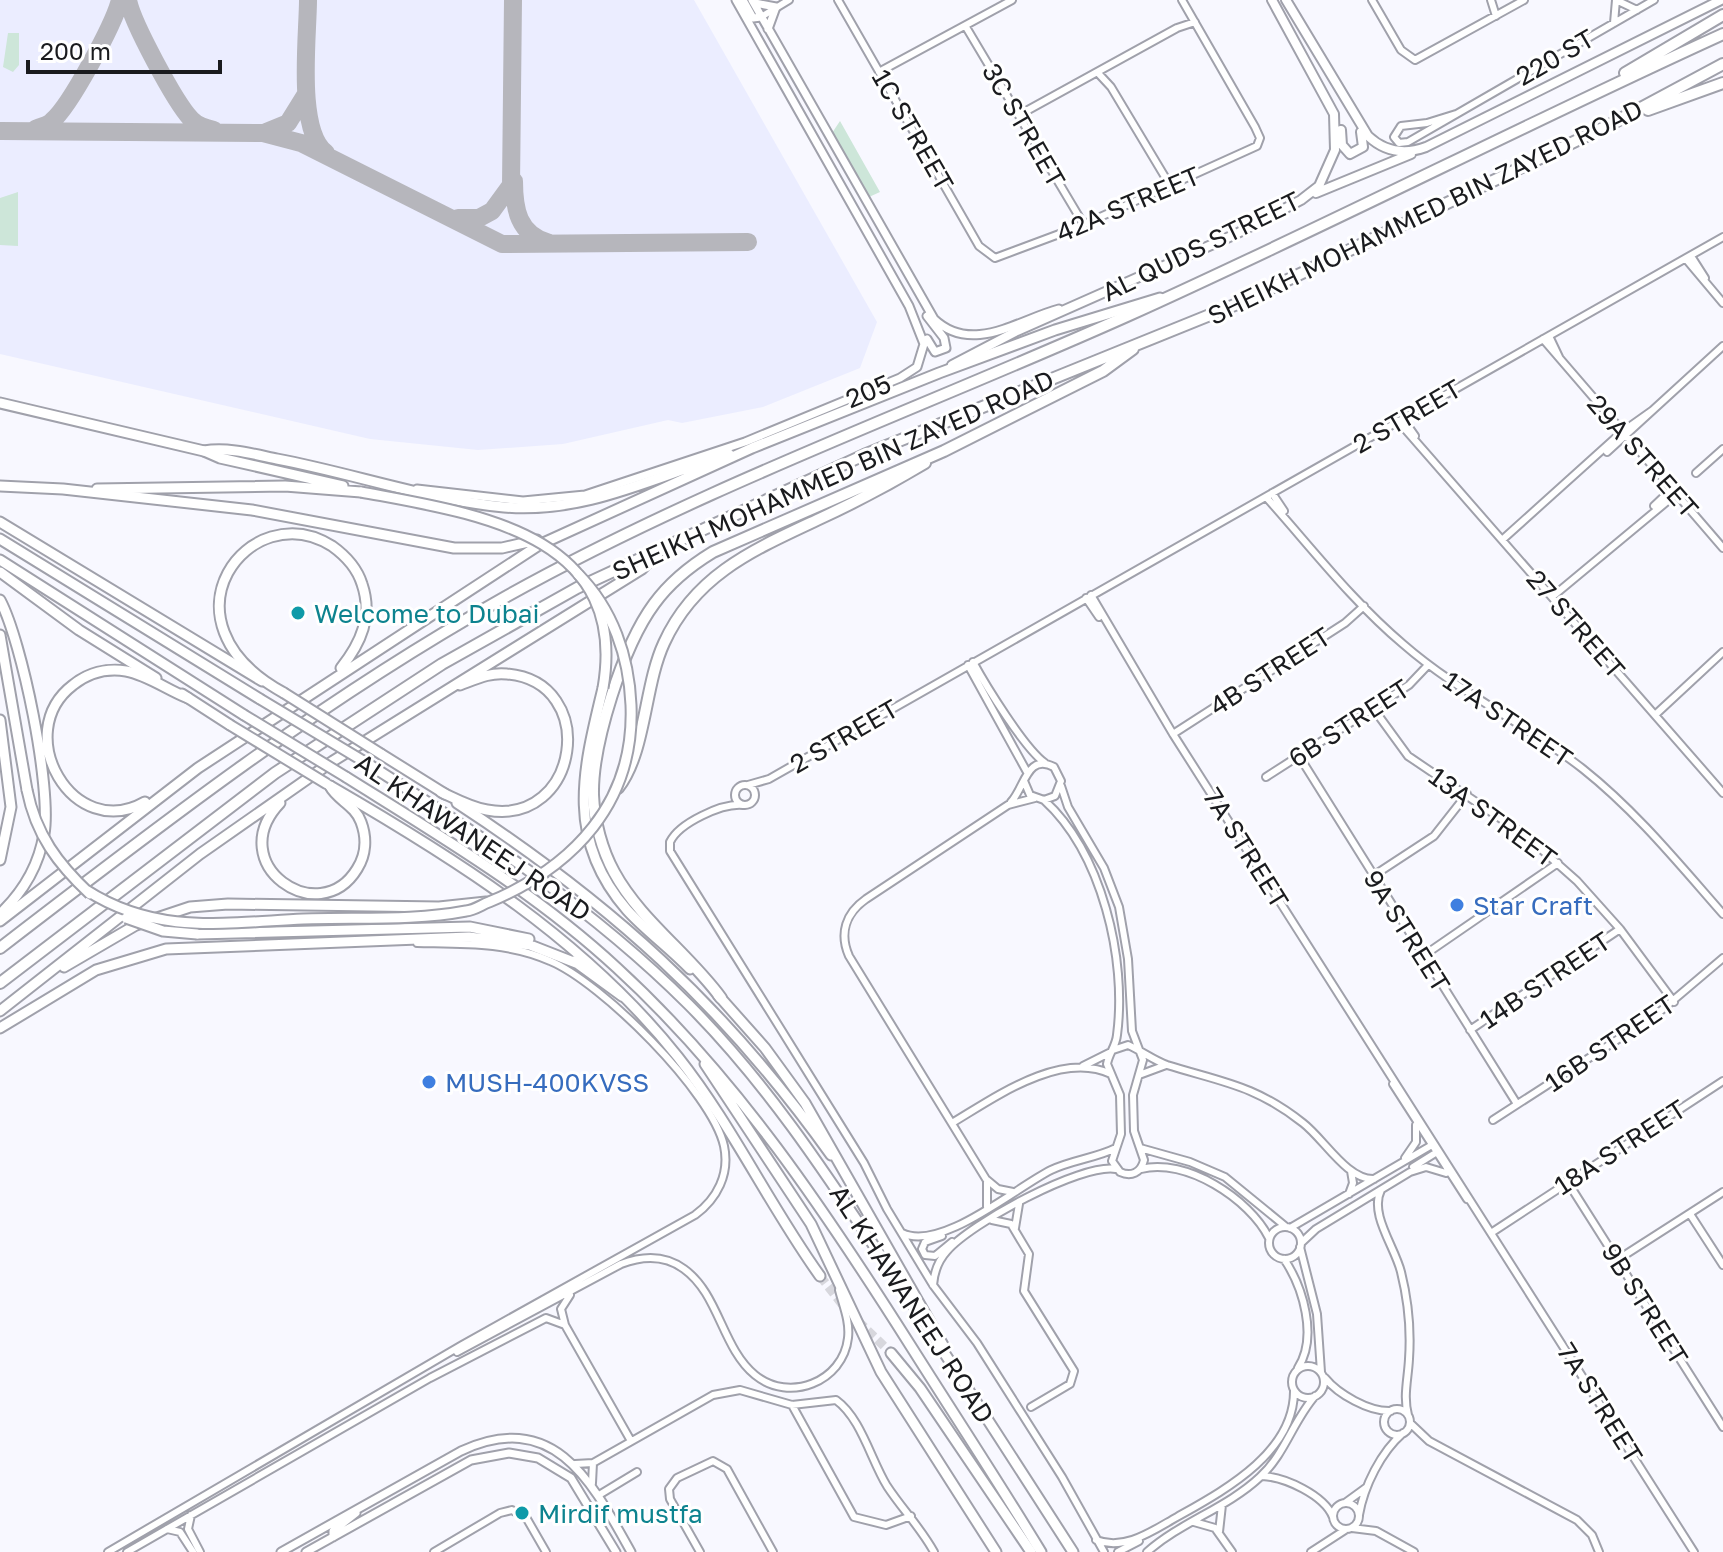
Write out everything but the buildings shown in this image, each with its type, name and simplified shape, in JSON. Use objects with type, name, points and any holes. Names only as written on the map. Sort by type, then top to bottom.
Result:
[{"type":"highway","points":[[1597,91],[1723,15]]},
{"type":"highway","name":"SHEIKH MOHAMMED BIN ZAYED ROAD","points":[[0,948],[247,760],[377,674],[500,600],[714,491],[1171,295],[1723,34]]},
{"type":"highway","name":"SHEIKH MOHAMMED BIN ZAYED ROAD","points":[[0,983],[241,797],[350,722],[523,618],[665,546],[878,449],[1242,302],[1613,123],[1723,64]]},
{"type":"highway","points":[[1613,123],[1723,83]]},
{"type":"highway","points":[[618,788],[632,758],[658,657],[672,627],[701,588],[754,549],[854,502],[944,451],[1103,371],[1141,343]]},
{"type":"highway","points":[[721,998],[630,897],[614,872],[596,821],[595,775],[620,671],[629,647],[668,587],[699,561],[729,544],[944,451]]},
{"type":"main road","name":"AL QUDS STREET","points":[[939,373],[1017,331],[1211,246],[1301,200],[1324,180],[1336,140],[1334,114],[1272,0]]},
{"type":"main road","points":[[1286,0],[1368,136],[1381,146],[1396,151],[1415,151]]},
{"type":"main road","points":[[1301,200],[1415,151],[1721,0]]},
{"type":"main road","points":[[1316,77],[1337,111],[1344,149],[1354,154],[1364,143],[1352,114]]},
{"type":"main road","points":[[0,921],[198,768],[508,564],[575,528],[752,448],[939,373],[1106,313],[1171,295]]},
{"type":"main road","points":[[0,403],[361,492],[501,522],[535,539],[578,574],[610,618],[626,663],[631,714],[618,788],[595,827],[554,867],[521,889],[472,910],[190,924],[130,914],[86,890]]},
{"type":"main road","points":[[204,451],[236,451],[504,507],[556,507],[605,497],[752,448]]},
{"type":"main road","points":[[0,486],[63,489],[285,486],[361,492]]},
{"type":"main road","points":[[63,489],[252,510],[478,550],[526,543],[575,528]]},
{"type":"main road","points":[[0,522],[381,754],[585,891],[670,965],[759,1060],[856,1190]]},
{"type":"main road","points":[[282,692],[231,651],[223,636],[218,604],[228,572],[237,558],[263,541],[279,536],[295,535],[327,543],[341,553],[361,579],[367,610],[365,626],[360,642],[334,677]]},
{"type":"main road","name":"AL KHAWANEEJ ROAD","points":[[0,539],[474,831],[572,900],[687,1003],[786,1117],[1073,1552]]},
{"type":"main road","points":[[0,1011],[200,854],[300,784],[438,693],[642,569],[665,546]]},
{"type":"main road","name":"AL KHAWANEEJ ROAD","points":[[0,560],[496,872],[548,909],[643,992],[765,1129],[838,1234],[1041,1552]]},
{"type":"main road","points":[[0,572],[79,630],[519,905],[577,951],[678,1057],[820,1276]]},
{"type":"main road","points":[[578,574],[601,624],[606,662],[582,784],[582,803],[591,846],[609,886],[628,912],[721,998],[799,1093],[955,1369]]},
{"type":"main road","points":[[0,600],[18,645],[46,809],[44,835],[33,869],[0,914]]},
{"type":"main road","points":[[0,635],[34,819],[47,846],[64,870],[114,911],[137,923],[163,931],[197,934],[470,927],[536,941],[576,963],[622,996]]},
{"type":"main road","points":[[188,698],[129,672],[92,674],[73,685],[58,701],[47,728],[47,749],[53,771],[67,790],[85,804],[107,810],[140,805],[182,774],[198,768]]},
{"type":"main road","points":[[438,693],[489,675],[521,676],[534,682],[554,699],[561,710],[568,738],[566,762],[556,782],[526,806],[487,810],[441,792]]},
{"type":"main road","points":[[0,720],[11,807],[0,860]]},
{"type":"main road","points":[[300,784],[267,820],[263,853],[272,874],[280,882],[311,894],[334,889],[353,876],[365,844],[358,815],[328,785]]},
{"type":"main road","points":[[0,1011],[87,951],[163,914],[209,904],[439,907],[489,902]]},
{"type":"main road","points":[[0,1028],[96,970],[152,952],[494,938],[542,948],[576,963]]},
{"type":"main road","points":[[694,1048],[797,1202],[835,1271],[881,1372],[996,1552]]},
{"type":"main road","points":[[891,1353],[920,1388],[1031,1552]]},
{"type":"street","name":"205","points":[[417,489],[510,500],[560,499],[626,483],[745,442],[915,369],[922,359],[924,344],[909,306],[736,0]]},
{"type":"street","points":[[743,0],[753,18],[761,17],[789,0]]},
{"type":"street","points":[[881,75],[1012,0]]},
{"type":"street","points":[[1021,117],[1193,18],[1182,0]]},
{"type":"street","points":[[1372,0],[1401,50],[1411,60],[1421,58],[1524,0]]},
{"type":"street","points":[[1492,0],[1499,14]]},
{"type":"street","points":[[1616,0],[1637,10]]},
{"type":"street","points":[[1616,0],[1625,16]]},
{"type":"street","points":[[1614,23],[1616,0]]},
{"type":"street","name":"220 ST","points":[[1456,114],[1427,123],[1401,126],[1394,137],[1399,143],[1408,142],[1654,0]]},
{"type":"street","points":[[752,1],[946,341],[941,352],[932,351],[909,306]]},
{"type":"street","points":[[752,1],[776,7]]},
{"type":"street","name":"1C STREET","points":[[839,1],[979,246],[988,255]]},
{"type":"street","points":[[768,29],[776,7]]},
{"type":"street","name":"42A STREET","points":[[988,255],[999,258],[1081,226],[1257,146],[1260,138],[1193,18]]},
{"type":"street","name":"3C STREET","points":[[968,25],[1081,226]]},
{"type":"street","points":[[1106,68],[1111,87]]},
{"type":"street","points":[[1098,73],[1111,87],[1168,188]]},
{"type":"street","name":"2 STREET","points":[[769,779],[1723,237]]},
{"type":"street","points":[[1688,257],[1723,303]]},
{"type":"street","points":[[920,300],[944,327],[970,336],[992,333],[1052,311],[1072,308]]},
{"type":"street","name":"29A STREET","points":[[1546,338],[1562,364],[1722,546]]},
{"type":"street","points":[[1502,540],[1721,349]]},
{"type":"street","name":"27 STREET","points":[[1401,420],[1428,456],[1723,793]]},
{"type":"street","points":[[1696,473],[1723,449]]},
{"type":"street","points":[[1552,597],[1674,491]]},
{"type":"street","name":"17A STREET","points":[[1269,495],[1364,606],[1428,665],[1563,754],[1604,787],[1642,823],[1723,914]]},
{"type":"street","name":"7A STREET","points":[[1089,597],[1694,1552]]},
{"type":"street","name":"4B STREET","points":[[1173,734],[1345,623],[1364,606]]},
{"type":"street","points":[[1653,712],[1723,652]]},
{"type":"street","points":[[0,658],[8,679]]},
{"type":"street","points":[[970,664],[1027,772]]},
{"type":"street","name":"6B STREET","points":[[1266,777],[1409,685],[1428,665]]},
{"type":"street","points":[[982,684],[1034,754],[1058,771],[1068,807],[1098,856],[1115,894],[1128,959],[1132,1031],[1143,1060],[1133,1095],[1134,1131],[1144,1160],[1141,1169]]},
{"type":"street","name":"13A STREET","points":[[1373,708],[1408,756],[1467,794],[1558,863],[1620,929],[1674,1002]]},
{"type":"street","name":"9A STREET","points":[[1299,756],[1517,1104]]},
{"type":"street","points":[[1008,805],[1027,772],[1034,765],[1045,763]]},
{"type":"street","points":[[743,805],[736,799],[736,790],[769,779]]},
{"type":"street","points":[[769,779],[750,803],[723,807],[678,831],[671,838],[670,851],[864,1163],[933,1285],[977,1343],[1062,1477],[1104,1552]]},
{"type":"street","points":[[1024,781],[1027,791],[1035,798]]},
{"type":"street","points":[[748,785],[754,796]]},
{"type":"street","points":[[1013,1192],[998,1189],[986,1179],[849,956],[844,931],[849,916],[859,903],[1008,805],[1035,798],[1044,800],[1055,796],[1061,786]]},
{"type":"street","points":[[1373,876],[1434,836],[1467,794]]},
{"type":"street","points":[[1044,800],[1058,815],[1087,862],[1107,910],[1118,988],[1118,1031],[1107,1064],[1120,1095],[1121,1134],[1112,1161],[1116,1169]]},
{"type":"street","points":[[1423,956],[1558,863]]},
{"type":"street","name":"14B STREET","points":[[1470,1030],[1620,929]]},
{"type":"street","points":[[108,1552],[695,1215],[711,1201],[721,1184],[725,1166],[724,1147],[704,1108],[659,1050],[604,994],[574,973],[535,955],[502,947],[365,942]]},
{"type":"street","name":"16B STREET","points":[[1493,1120],[1674,1002],[1723,958]]},
{"type":"street","points":[[952,1123],[1018,1086],[1080,1067],[1123,1045],[1169,1065],[1227,1080],[1267,1099],[1321,1138],[1351,1171],[1362,1178],[1374,1179]]},
{"type":"street","name":"7A STREET","points":[[1380,1060],[1415,1121],[1433,1144]]},
{"type":"street","points":[[1139,1075],[1169,1065]]},
{"type":"street","points":[[1080,1067],[1111,1074]]},
{"type":"street","name":"18A STREET","points":[[1490,1231],[1723,1081]]},
{"type":"street","points":[[1396,1166],[1414,1147],[1415,1121]]},
{"type":"street","points":[[1269,1238],[1275,1230],[1288,1227],[1349,1195],[1433,1144]]},
{"type":"street","points":[[1116,1148],[1063,1165],[925,1242],[923,1252],[928,1257],[935,1256],[1068,1176],[1099,1168],[1116,1169],[1128,1175],[1156,1167],[1177,1171],[1222,1190],[1259,1221],[1269,1238],[1271,1252],[1284,1259],[1297,1282],[1305,1315],[1306,1352],[1292,1376],[1294,1390],[1285,1424],[1260,1461],[1227,1487],[1118,1552]]},
{"type":"street","points":[[1140,1148],[1225,1177],[1298,1234],[1317,1314],[1323,1388],[1315,1396],[1289,1442],[1262,1476],[1222,1505],[1145,1552]]},
{"type":"street","points":[[1284,1259],[1295,1255],[1300,1245],[1355,1205],[1438,1152]]},
{"type":"street","name":"7A STREET","points":[[1438,1152],[1450,1177],[1479,1214]]},
{"type":"street","points":[[1400,1177],[1426,1167],[1442,1170],[1450,1177]]},
{"type":"street","points":[[1349,1195],[1353,1183],[1351,1171]]},
{"type":"street","points":[[986,1179],[986,1208]]},
{"type":"street","name":"9B STREET","points":[[1567,1181],[1723,1427]]},
{"type":"street","points":[[1378,1212],[1381,1190]]},
{"type":"street","points":[[1617,1260],[1723,1192]]},
{"type":"street","points":[[1015,1228],[1019,1204]]},
{"type":"street","points":[[1311,1552],[1323,1541],[1350,1528],[1359,1515],[1369,1484],[1386,1451],[1403,1433],[1409,1419],[1405,1390],[1410,1343],[1405,1291],[1396,1252],[1378,1212],[1368,1205],[1355,1205]]},
{"type":"street","points":[[1690,1214],[1723,1265]]},
{"type":"street","points":[[992,1220],[1006,1222],[1015,1228],[1029,1254],[1024,1291],[1075,1375],[1070,1384],[1031,1407]]},
{"type":"street","points":[[901,1233],[923,1237],[955,1227]]},
{"type":"street","points":[[933,1285],[940,1261],[961,1238]]},
{"type":"street","points":[[445,1356],[482,1341],[633,1259],[647,1257],[673,1262],[694,1278],[754,1374],[765,1382],[791,1388],[817,1382],[838,1365],[844,1353],[848,1326],[835,1271]]},
{"type":"street","points":[[576,1290],[563,1303],[565,1325],[631,1441]]},
{"type":"street","points":[[127,1552],[449,1368],[540,1321],[552,1318],[565,1325]]},
{"type":"street","points":[[1298,1368],[1310,1365],[1336,1389],[1370,1407],[1401,1410],[1429,1441],[1577,1520],[1592,1535],[1599,1552]]},
{"type":"street","points":[[575,1464],[593,1463],[713,1395],[730,1389],[792,1405],[828,1400],[842,1405],[886,1483],[934,1552]]},
{"type":"street","points":[[1294,1390],[1306,1398],[1315,1396]]},
{"type":"street","points":[[1386,1451],[1385,1417],[1405,1390]]},
{"type":"street","points":[[792,1405],[854,1517],[886,1525],[911,1516]]},
{"type":"street","points":[[1385,1426],[1394,1434],[1403,1433]]},
{"type":"street","points":[[281,1552],[461,1451],[490,1441],[533,1443],[556,1451],[575,1464],[592,1483],[631,1552]]},
{"type":"street","points":[[306,1552],[459,1467],[490,1454],[519,1453],[547,1462],[571,1478],[589,1502],[616,1552]]},
{"type":"street","points":[[700,1552],[670,1499],[669,1489],[677,1478],[713,1461],[727,1469],[773,1552]]},
{"type":"street","points":[[592,1483],[593,1463]]},
{"type":"street","points":[[599,1495],[637,1472]]},
{"type":"street","points":[[1262,1476],[1278,1478],[1319,1500],[1338,1526],[1376,1531],[1414,1552]]},
{"type":"street","points":[[1323,1541],[1335,1509],[1369,1484]]},
{"type":"street","points":[[1345,1503],[1353,1505],[1359,1515]]},
{"type":"street","points":[[1219,1532],[1222,1505]]},
{"type":"street","points":[[333,1537],[333,1531],[360,1508]]},
{"type":"street","points":[[434,1552],[500,1513],[512,1510],[523,1515],[546,1552]]},
{"type":"street","points":[[191,1515],[188,1529],[200,1552]]},
{"type":"street","points":[[1194,1522],[1209,1525],[1219,1532],[1232,1552]]},
{"type":"street","points":[[167,1529],[180,1532],[193,1552]]},
{"type":"street","points":[[1096,1540],[1118,1543],[1152,1532]]},
{"type":"street","points":[[295,1552],[297,1543]]},
{"type":"shaded area","points":[[0,0],[694,0],[877,322],[860,368],[763,407],[682,423],[668,420],[563,444],[478,450],[370,439],[0,354]]},
{"type":"green space","points":[[8,33],[19,33],[19,65],[13,72],[3,67]]},
{"type":"green space","points":[[840,121],[880,192],[869,197],[832,133]]},
{"type":"green space","points":[[18,192],[18,246],[0,245],[0,198]]},
{"type":"taxiway","points":[[35,129],[52,121],[69,99],[101,45],[120,0]]},
{"type":"taxiway","points":[[128,0],[145,43],[184,110],[196,123],[214,130]]},
{"type":"taxiway","points":[[308,0],[307,104],[317,141],[326,153]]},
{"type":"taxiway","points":[[458,218],[479,218],[492,211],[511,185],[513,0]]},
{"type":"taxiway","points":[[266,132],[288,123],[306,94]]},
{"type":"taxiway","points":[[0,131],[263,133],[301,143],[502,244],[748,242]]},
{"type":"taxiway","points":[[514,181],[517,211],[524,227],[549,243]]},
{"type":"tunnel","points":[[820,1276],[845,1308]]},
{"type":"tunnel","points":[[858,1321],[891,1353]]},
{"type":"place","name":"Welcome to Dubai","points":[[298,613]]},
{"type":"place","name":"Star Craft","points":[[1457,905]]},
{"type":"place","name":"MUSH-400KVSS","points":[[429,1082]]},
{"type":"place","name":"Mirdif mustfa","points":[[522,1513]]}]
